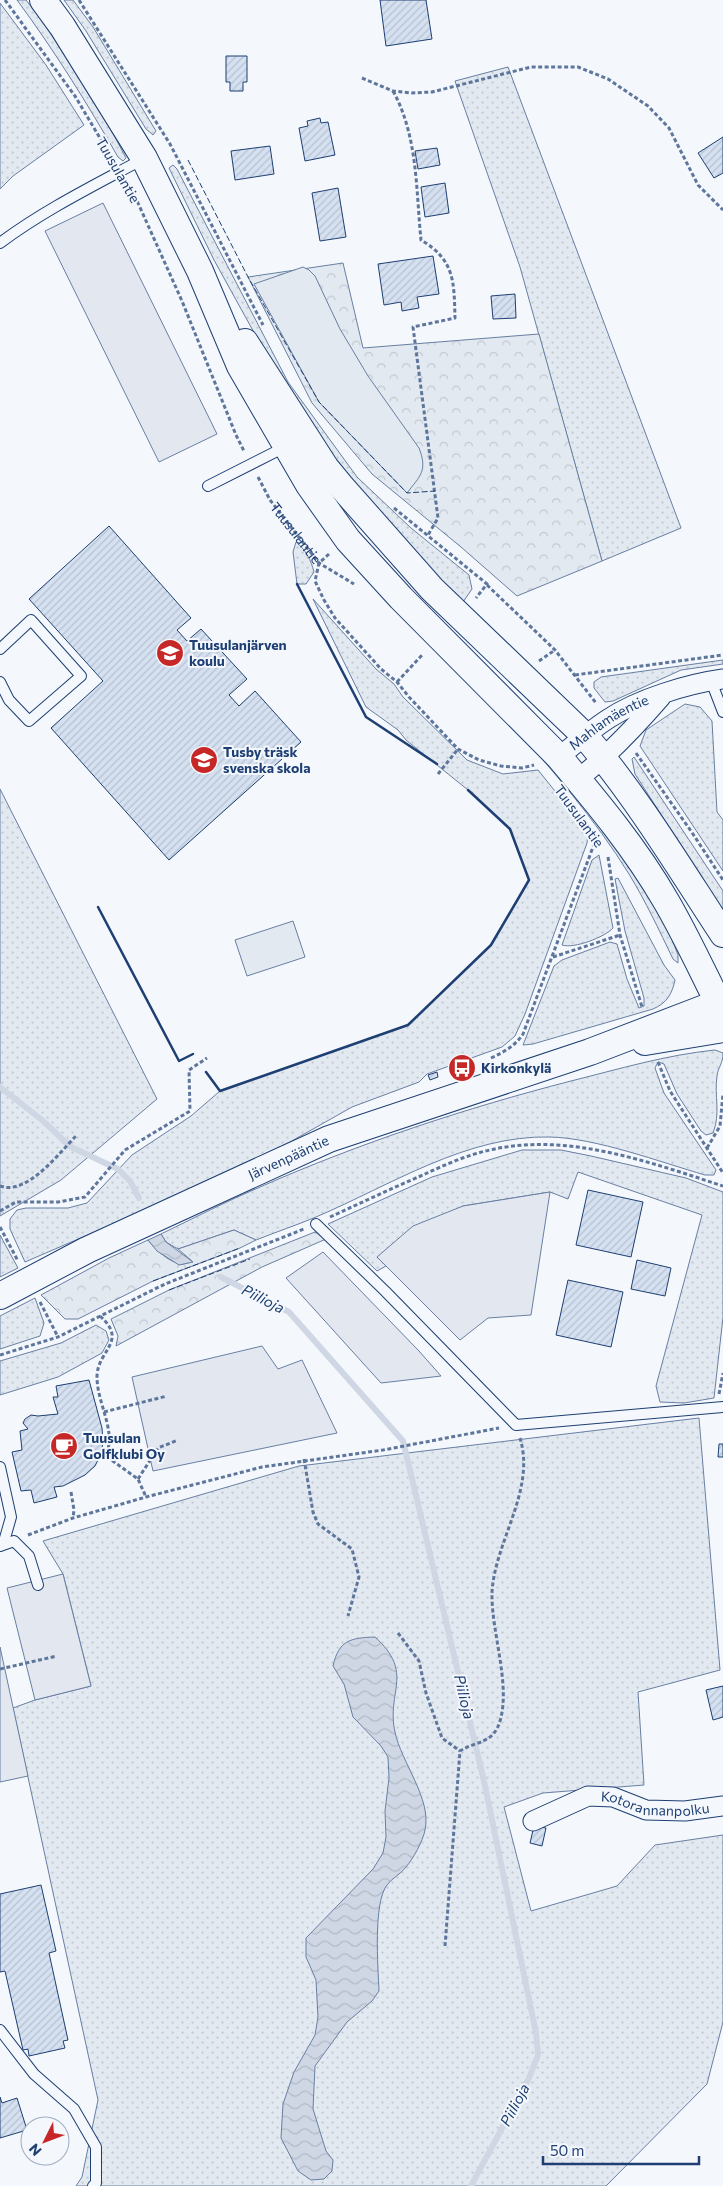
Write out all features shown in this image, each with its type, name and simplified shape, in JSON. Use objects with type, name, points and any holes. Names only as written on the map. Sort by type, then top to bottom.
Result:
[{"type":"main road","name":"Tuusulantie","points":[[43,0],[62,26],[144,158],[200,272],[240,366],[296,441],[326,468],[432,589],[585,736],[604,758],[647,818],[723,934]]},
{"type":"main road","name":"Tuusulantie","points":[[296,441],[309,485],[348,540],[549,760],[578,779],[619,832],[665,899],[721,1005]]},
{"type":"main road","name":"Järvenpääntie","points":[[0,1296],[87,1250],[329,1139],[590,1052],[721,1005]]},
{"type":"main road","name":"Järvenpääntie","points":[[590,1052],[723,1029]]},
{"type":"street","name":"Mahlamäentie","points":[[549,760],[624,710],[664,694],[717,680]]},
{"type":"street","name":"Mahlamäentie","points":[[578,779],[604,758],[637,726],[664,694]]},
{"type":"street","name":"Kotorannanpolku","points":[[533,1821],[588,1796],[613,1797],[646,1810],[685,1811],[723,1806]]},
{"type":"lane","points":[[0,243],[42,215],[144,158]]},
{"type":"lane","points":[[208,486],[296,441]]},
{"type":"lane","points":[[0,649],[31,620],[81,676],[28,721],[9,700],[0,682]]},
{"type":"lane","points":[[717,680],[723,712]]},
{"type":"lane","points":[[316,1224],[386,1291],[516,1425],[723,1407]]},
{"type":"lane","points":[[0,1467],[11,1517],[2,1546]]},
{"type":"lane","points":[[2,1546],[14,1541],[29,1556],[38,1585]]},
{"type":"lane","points":[[0,2030],[34,2074],[74,2110],[96,2147],[96,2183],[93,2186]]},
{"type":"path","name":"Tuusulantie","points":[[5,0],[75,96],[142,212],[182,301],[236,435],[270,500],[319,563],[359,587]]},
{"type":"path","points":[[79,0],[170,144],[267,332]]},
{"type":"path","points":[[362,78],[393,91],[411,93],[432,92],[531,67],[578,67],[608,79],[648,106],[669,128],[698,185],[723,210]]},
{"type":"path","points":[[393,91],[401,107],[412,142],[421,240],[436,249],[449,266],[454,290],[455,318],[413,327],[438,518],[428,535]]},
{"type":"path","points":[[390,505],[487,584],[472,602]]},
{"type":"path","points":[[332,551],[319,563],[315,581],[335,618],[458,749],[479,760],[501,766],[522,768],[549,760]]},
{"type":"path","points":[[397,682],[423,654]]},
{"type":"path","points":[[575,676],[723,655]]},
{"type":"path","points":[[438,774],[458,749]]},
{"type":"path","name":"Tuusulantie","points":[[552,957],[597,836],[600,843]]},
{"type":"path","name":"Tuusulantie","points":[[604,850],[608,857],[620,935],[642,1007]]},
{"type":"path","points":[[491,1058],[517,1042],[523,1034],[552,957],[620,935]]},
{"type":"path","points":[[0,1210],[16,1202],[58,1202],[85,1197],[125,1150],[190,1112],[189,1070],[207,1058]]},
{"type":"path","points":[[658,1062],[670,1091],[723,1173]]},
{"type":"path","points":[[707,1148],[720,1126],[723,1094]]},
{"type":"path","points":[[0,1186],[19,1186],[41,1173],[76,1136]]},
{"type":"path","points":[[0,1355],[58,1337],[165,1284],[238,1257],[448,1164],[489,1150],[526,1144],[564,1145],[601,1151],[723,1186]]},
{"type":"path","points":[[0,1227],[21,1266]]},
{"type":"path","points":[[37,1296],[58,1337]]},
{"type":"path","points":[[100,1316],[113,1332],[112,1342],[102,1358],[97,1376],[109,1435],[107,1457],[138,1479],[146,1497]]},
{"type":"path","points":[[104,1412],[167,1396]]},
{"type":"path","points":[[14,1541],[73,1518],[262,1466],[384,1450],[516,1425],[525,1455],[516,1508],[499,1557],[492,1592],[504,1700],[495,1734],[460,1751]]},
{"type":"path","points":[[138,1479],[158,1448],[178,1440]]},
{"type":"path","points":[[304,1459],[313,1512],[318,1524],[352,1549],[358,1577],[348,1616]]},
{"type":"path","points":[[71,1492],[74,1510],[73,1518]]},
{"type":"path","points":[[398,1633],[419,1661],[426,1693],[442,1738],[460,1751]]},
{"type":"path","points":[[0,1669],[57,1656]]},
{"type":"path","points":[[445,1946],[460,1751]]},
{"type":"green space","points":[[17,0],[26,0],[67,57],[115,137],[126,158],[123,161],[118,157],[70,77]]},
{"type":"green space","points":[[64,0],[73,0],[93,27],[156,131],[153,135],[146,129],[86,31]]},
{"type":"green space","points":[[0,3],[46,65],[84,125],[13,176],[0,189]]},
{"type":"green space","points":[[508,67],[681,528],[602,561],[520,267],[455,81]]},
{"type":"green space","points":[[173,165],[177,169],[288,382],[357,477],[411,528],[469,575],[472,589],[463,602],[428,569],[350,482],[283,385],[214,260],[169,168]]},
{"type":"green space","points":[[343,263],[363,348],[539,334],[602,561],[517,596],[372,474],[312,403],[248,277]]},
{"type":"green space","points":[[303,267],[315,276],[340,329],[368,376],[419,448],[423,468],[407,493],[319,402],[254,284]]},
{"type":"green space","points":[[296,542],[308,556],[314,572],[306,584],[297,584],[293,552]]},
{"type":"green space","points":[[313,599],[376,669],[394,684],[403,697],[467,760],[503,774],[538,770],[588,832],[587,843],[525,1014],[515,1036],[502,1047],[427,1074],[419,1082],[352,1107],[290,1142],[157,1205],[25,1262],[10,1229],[10,1219],[17,1210],[26,1208],[68,1208],[87,1203],[132,1155],[191,1116],[220,1091],[408,1025],[491,945],[529,880],[510,829],[468,790],[406,740],[398,730],[366,707]]},
{"type":"green space","points":[[723,660],[723,664],[681,670],[613,701],[605,702],[594,688],[594,682],[601,677]]},
{"type":"green space","points":[[685,704],[700,707],[712,721],[717,812],[723,820],[723,871],[640,746],[646,730]]},
{"type":"green space","points":[[510,722],[532,737],[626,857],[669,931],[678,955],[678,963],[673,959],[641,895],[616,854],[572,795]]},
{"type":"green space","points":[[634,757],[723,891],[723,911],[635,774],[632,759]]},
{"type":"green space","points":[[0,789],[157,1099],[61,1180],[0,1216]]},
{"type":"green space","points":[[599,855],[613,928],[589,941],[574,945],[562,945],[592,860]]},
{"type":"green space","points":[[618,878],[664,965],[675,980],[670,994],[662,1004],[653,1009],[533,1044],[523,1045],[554,966],[562,960],[610,942],[617,944],[627,979],[639,1008],[644,1006],[644,998],[625,931],[615,879]]},
{"type":"green space","points":[[293,921],[305,957],[247,976],[235,940]]},
{"type":"green space","points":[[715,1050],[723,1053],[716,1083],[717,1118],[713,1133],[706,1135],[701,1131],[677,1094],[664,1064],[658,1062],[655,1068],[664,1093],[716,1170],[714,1175],[705,1175],[607,1146],[568,1138],[519,1139],[489,1144],[430,1164],[316,1217],[256,1240],[234,1230],[178,1249],[166,1242],[161,1234],[235,1198],[298,1171],[375,1141],[453,1115],[625,1067]]},
{"type":"green space","points":[[522,1150],[561,1150],[591,1156],[686,1178],[723,1192],[723,1317],[714,1398],[684,1403],[660,1402],[656,1386],[702,1215],[578,1172],[568,1199],[550,1192],[463,1206],[377,1257],[386,1266],[377,1271],[328,1224],[432,1177]]},
{"type":"green space","points":[[234,1230],[256,1240],[240,1248],[153,1281],[78,1319],[65,1319],[41,1295],[109,1258],[148,1240],[168,1259],[180,1264],[192,1261],[178,1249]]},
{"type":"green space","points":[[315,1232],[326,1239],[262,1267],[116,1346],[118,1336],[111,1319],[169,1290]]},
{"type":"green space","points":[[0,1235],[18,1268],[0,1277]]},
{"type":"green space","points":[[35,1298],[44,1323],[40,1336],[0,1349],[0,1316]]},
{"type":"green space","points":[[96,1325],[106,1331],[109,1340],[102,1353],[58,1377],[0,1395],[0,1361],[61,1343]]},
{"type":"green space","points":[[699,1418],[720,1670],[638,1692],[644,1785],[543,1793],[504,1807],[531,1911],[617,1886],[655,1845],[723,1835],[723,2022],[707,2084],[606,2186],[76,2186],[82,2177],[98,2100],[13,1708],[35,1700],[91,1686],[63,1574],[43,1541],[299,1466]]},
{"type":"shaded area","points":[[103,203],[217,434],[159,462],[45,231]]},
{"type":"shaded area","points":[[550,1192],[531,1315],[488,1318],[460,1340],[377,1257],[413,1226],[463,1206]]},
{"type":"shaded area","points":[[323,1252],[441,1376],[381,1383],[286,1278]]},
{"type":"shaded area","points":[[262,1346],[278,1369],[302,1360],[337,1433],[153,1471],[132,1377]]},
{"type":"shaded area","points":[[63,1574],[91,1686],[35,1700],[7,1588]]},
{"type":"shaded area","points":[[0,1647],[28,1776],[0,1782]]},
{"type":"water","points":[[161,1234],[166,1242],[193,1262],[179,1265],[157,1251],[148,1240]]},
{"type":"water","points":[[375,1637],[394,1661],[397,1672],[393,1718],[395,1732],[398,1744],[424,1806],[425,1830],[412,1859],[387,1885],[383,1894],[377,1936],[379,1991],[372,2001],[347,2022],[315,2066],[313,2109],[326,2151],[333,2160],[332,2171],[324,2179],[311,2180],[298,2171],[281,2138],[283,2104],[294,2072],[315,2035],[318,2017],[316,1980],[306,1957],[306,1938],[373,1869],[383,1853],[386,1837],[385,1811],[389,1778],[388,1757],[381,1746],[353,1717],[344,1684],[333,1666],[339,1651],[347,1642],[359,1638]]},
{"type":"building","points":[[380,0],[426,0],[432,39],[386,46]]},
{"type":"building","points":[[226,56],[247,56],[247,82],[243,82],[243,91],[230,91],[230,82],[226,82]]},
{"type":"building","points":[[320,118],[321,123],[328,122],[335,155],[305,161],[299,128],[308,126],[307,121]]},
{"type":"building","points":[[723,137],[723,173],[714,178],[698,153]]},
{"type":"building","points":[[270,146],[274,174],[235,180],[231,151]]},
{"type":"building","points":[[437,148],[440,165],[418,169],[415,151]]},
{"type":"building","points":[[445,183],[449,213],[425,217],[421,187]]},
{"type":"building","points":[[338,188],[346,237],[320,241],[312,193]]},
{"type":"building","points":[[433,256],[439,294],[417,297],[419,308],[402,311],[401,302],[384,305],[378,264]]},
{"type":"building","points":[[515,294],[516,318],[493,319],[491,296]]},
{"type":"building","points":[[109,526],[191,618],[177,630],[187,641],[201,629],[247,679],[229,695],[239,706],[255,691],[301,742],[169,860],[51,728],[103,681],[29,599]]},
{"type":"building","points":[[437,1072],[438,1077],[430,1080],[428,1075]]},
{"type":"building","points":[[588,1190],[643,1202],[631,1257],[576,1245]]},
{"type":"building","points":[[637,1260],[671,1268],[665,1296],[631,1289]]},
{"type":"building","points":[[568,1280],[623,1292],[611,1347],[556,1335]]},
{"type":"building","points":[[89,1380],[102,1428],[103,1443],[100,1456],[95,1466],[85,1475],[63,1486],[54,1487],[57,1497],[34,1503],[31,1490],[21,1491],[12,1452],[22,1450],[20,1431],[28,1429],[23,1423],[31,1415],[58,1414],[53,1397],[58,1397],[56,1386]]},
{"type":"building","points":[[719,1444],[723,1444],[723,1457],[718,1457]]},
{"type":"building","points":[[723,1686],[723,1717],[713,1720],[706,1690]]},
{"type":"building","points":[[534,1826],[546,1828],[542,1846],[530,1843]]},
{"type":"building","points":[[41,1885],[56,1951],[49,1953],[68,2040],[63,2041],[65,2048],[29,2056],[28,2049],[23,2050],[5,1971],[0,1972],[0,1894]]},
{"type":"building","points":[[0,2097],[2,2103],[17,2098],[23,2116],[20,2116],[20,2132],[0,2138]]},
{"type":"waterway","points":[[0,1087],[42,1120],[71,1147],[118,1169],[130,1181],[139,1198]]},
{"type":"waterway","name":"Piilioja","points":[[221,1277],[289,1312],[403,1441],[484,1781],[536,2033],[538,2055],[529,2078],[471,2186]]},
{"type":"fence","points":[[188,160],[248,277],[319,402],[407,493],[435,491]]},
{"type":"fence","points":[[153,1281],[240,1248]]},
{"type":"fence","points":[[169,1290],[250,1259]]},
{"type":"wall","points":[[297,584],[366,717],[437,764]]},
{"type":"wall","points":[[206,1072],[220,1091],[408,1025],[491,945],[529,880],[510,829],[468,790]]},
{"type":"wall","points":[[98,907],[179,1061],[193,1054]]},
{"type":"place","name":"Tuusulanjärven koulu","points":[[170,653]]},
{"type":"place","name":"Tusby träsk svenska skola","points":[[204,760]]},
{"type":"place","name":"Kirkonkylä","points":[[462,1068]]},
{"type":"place","name":"Tuusulan Golfklubi Oy","points":[[64,1446]]}]
